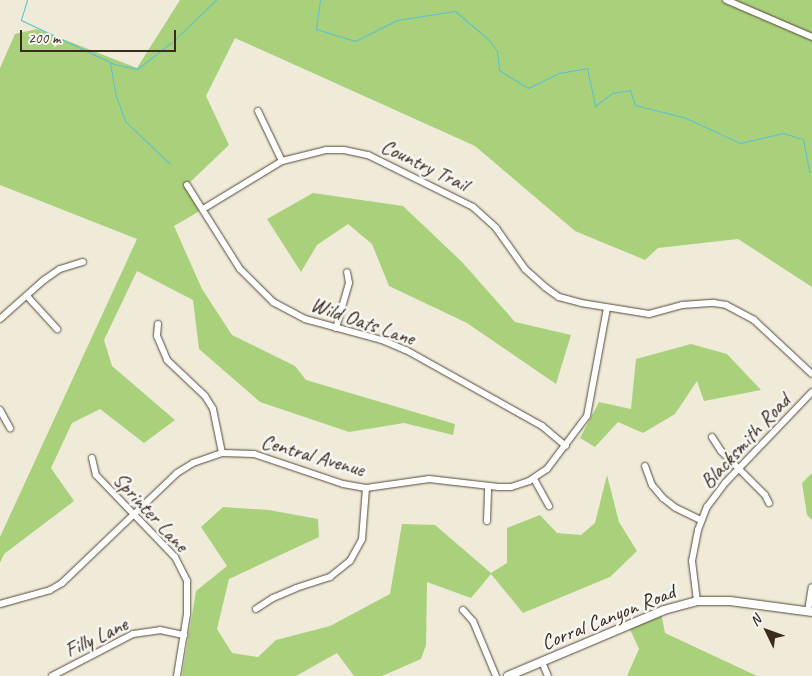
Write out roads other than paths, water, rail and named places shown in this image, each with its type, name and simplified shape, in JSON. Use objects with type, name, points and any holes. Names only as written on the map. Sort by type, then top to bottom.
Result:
[{"type":"main road","name":"Corral Canyon Road","points":[[508,676],[664,610],[697,601],[730,601],[810,612]]},
{"type":"street","points":[[726,0],[812,37]]},
{"type":"street","points":[[258,111],[282,161]]},
{"type":"street","name":"Country Trail","points":[[203,209],[282,161],[308,153],[326,150],[353,152],[374,157],[452,195],[486,216],[526,269],[551,293],[581,303],[652,314],[682,305],[714,303],[730,306],[754,320],[812,374]]},
{"type":"street","name":"Wild Oats Lane","points":[[187,185],[240,269],[266,296],[296,316],[382,340],[406,350],[542,426],[566,446]]},
{"type":"street","points":[[0,320],[60,269],[83,262]]},
{"type":"street","points":[[336,328],[349,283],[347,272]]},
{"type":"street","points":[[27,296],[57,329]]},
{"type":"street","name":"Central Avenue","points":[[0,604],[37,594],[62,583],[183,469],[222,454],[254,454],[343,484],[366,488],[429,479],[511,487],[534,479],[547,469],[566,446],[583,424],[589,410],[607,308]]},
{"type":"street","points":[[158,324],[157,336],[167,360],[204,396],[213,409],[222,454]]},
{"type":"street","name":"Blacksmith Road","points":[[697,601],[692,561],[693,545],[701,520],[714,495],[812,392]]},
{"type":"street","points":[[0,410],[10,428]]},
{"type":"street","points":[[712,437],[721,451],[765,495],[769,503]]},
{"type":"street","name":"Sprinter Lane","points":[[92,458],[96,475],[175,557],[187,581],[184,635],[177,676]]},
{"type":"street","points":[[645,466],[652,485],[663,498],[676,508],[701,520]]},
{"type":"street","points":[[534,479],[549,506]]},
{"type":"street","points":[[487,521],[488,486]]},
{"type":"street","points":[[256,609],[273,598],[296,588],[332,576],[350,561],[362,539],[366,488]]},
{"type":"street","points":[[810,612],[812,587]]},
{"type":"street","points":[[463,610],[472,622],[496,676]]},
{"type":"street","name":"Filly Lane","points":[[52,676],[133,634],[160,630],[184,635]]},
{"type":"street","points":[[542,662],[548,676]]},
{"type":"waterway","points":[[27,0],[21,20],[114,64],[137,69],[172,42],[216,0]]},
{"type":"waterway","points":[[320,0],[316,29],[355,41],[397,20],[455,11],[488,39],[497,51],[499,70],[528,88],[559,73],[587,68],[595,106],[612,93],[630,90],[635,105],[686,118],[740,143],[783,133],[803,139],[809,171],[812,172]]},
{"type":"waterway","points":[[110,63],[116,96],[125,121],[170,164]]}]
